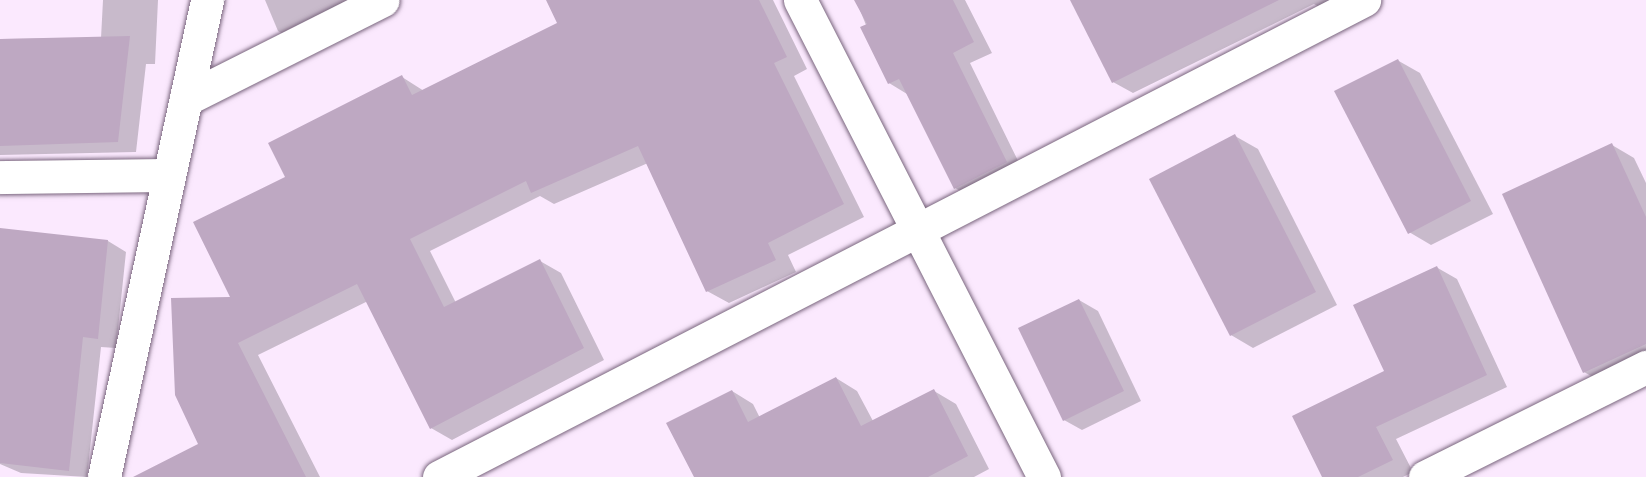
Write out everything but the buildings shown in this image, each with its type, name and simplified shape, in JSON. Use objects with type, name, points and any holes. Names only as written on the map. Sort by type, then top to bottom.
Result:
[{"type":"street","points":[[104,477],[207,0]]},
{"type":"street","points":[[186,99],[383,0]]},
{"type":"street","points":[[800,0],[1044,477]]},
{"type":"street","points":[[439,477],[1364,0]]},
{"type":"street","points":[[0,177],[169,175]]},
{"type":"street","points":[[1425,477],[1646,367]]}]
